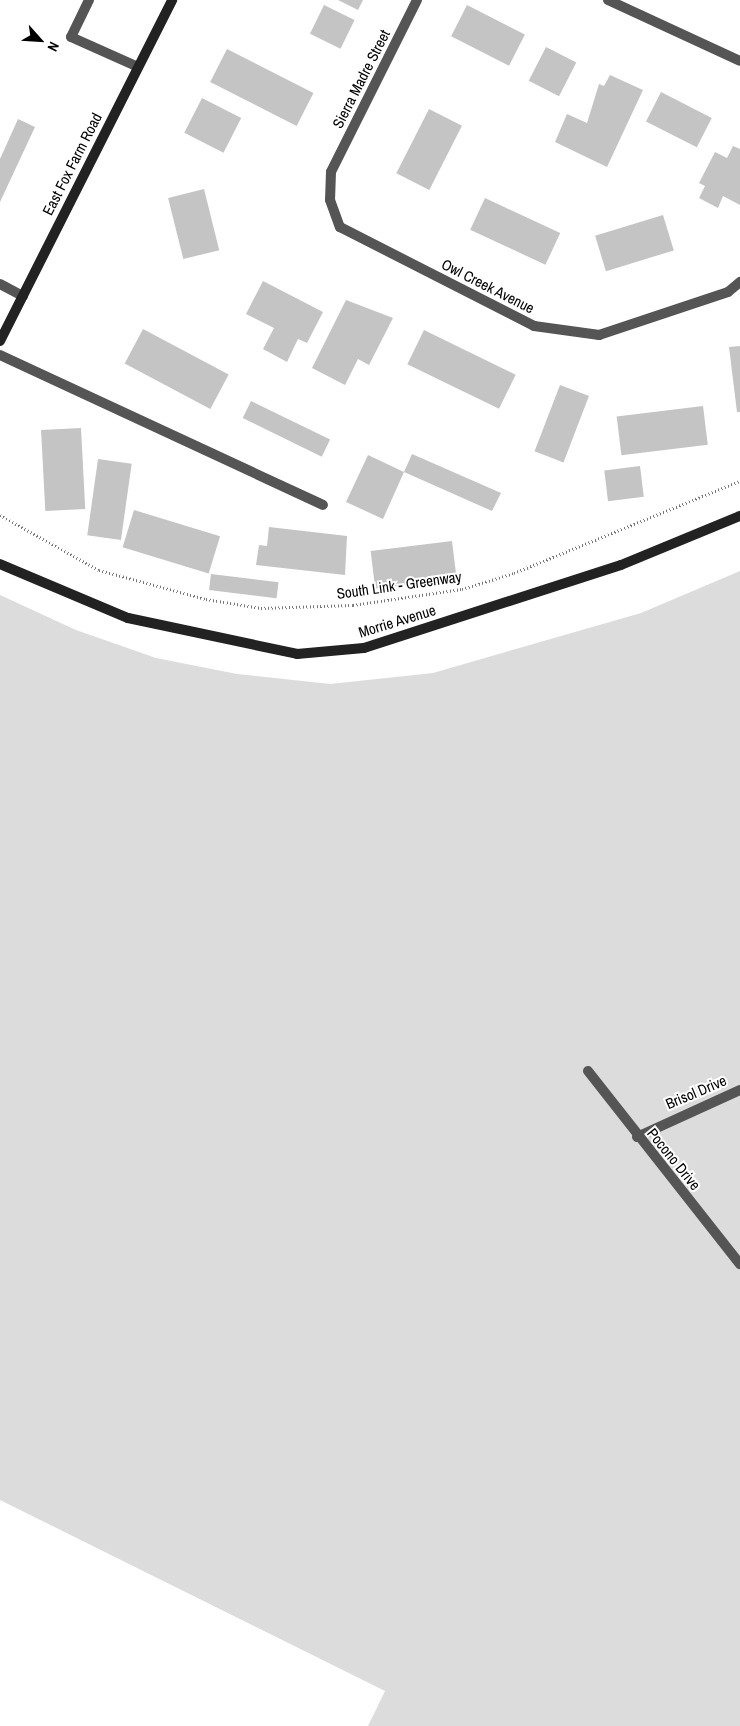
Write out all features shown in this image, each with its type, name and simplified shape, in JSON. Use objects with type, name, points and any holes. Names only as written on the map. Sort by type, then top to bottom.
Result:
[{"type":"main road","name":"East Fox Farm Road","points":[[0,341],[172,0]]},
{"type":"main road","name":"Morrie Avenue","points":[[0,564],[128,618],[297,654],[364,648],[621,565],[740,516]]},
{"type":"street","points":[[89,0],[71,37],[138,67]]},
{"type":"street","name":"Sierra Madre Street","points":[[331,172],[418,0]]},
{"type":"street","points":[[608,0],[740,61]]},
{"type":"street","name":"Owl Creek Avenue","points":[[331,172],[330,200],[340,227],[534,326],[598,335],[728,292],[740,282]]},
{"type":"street","points":[[0,284],[23,296]]},
{"type":"street","points":[[0,356],[323,506]]},
{"type":"street","name":"Pocono Drive","points":[[588,1070],[637,1137],[740,1264]]},
{"type":"street","name":"Brisol Drive","points":[[637,1137],[740,1090]]},
{"type":"path","name":"South Link - Greenway","points":[[0,514],[99,570],[206,599],[261,608],[353,605],[462,589],[514,573],[740,481]]},
{"type":"shaded area","points":[[740,571],[740,1726],[368,1726],[385,1691],[0,1500],[0,595],[76,630],[156,658],[237,674],[330,684],[433,673],[641,613]]},
{"type":"building","points":[[338,0],[363,0],[358,10]]},
{"type":"building","points":[[324,5],[355,20],[341,49],[310,34]]},
{"type":"building","points":[[467,5],[525,35],[509,66],[451,36]]},
{"type":"building","points":[[546,47],[576,62],[559,96],[529,81]]},
{"type":"building","points":[[227,49],[313,93],[297,126],[210,82]]},
{"type":"building","points":[[610,75],[643,90],[607,167],[555,142],[567,114],[587,123],[599,84],[604,86]]},
{"type":"building","points":[[661,92],[712,118],[697,147],[646,121]]},
{"type":"building","points":[[202,98],[241,118],[223,153],[184,133]]},
{"type":"building","points":[[429,109],[462,126],[429,190],[396,173]]},
{"type":"building","points":[[18,119],[35,127],[0,202],[0,159]]},
{"type":"building","points":[[733,146],[740,149],[740,205],[723,196],[718,208],[699,198],[705,186],[699,183],[715,152],[727,158]]},
{"type":"building","points":[[204,189],[219,250],[183,259],[168,198]]},
{"type":"building","points":[[485,198],[560,233],[545,265],[470,230]]},
{"type":"building","points":[[663,215],[674,250],[606,271],[595,236]]},
{"type":"building","points":[[263,281],[323,312],[307,343],[298,339],[287,362],[263,349],[274,328],[246,314]]},
{"type":"building","points":[[346,300],[393,318],[369,365],[358,359],[345,385],[312,368]]},
{"type":"building","points":[[143,329],[229,375],[210,409],[125,363]]},
{"type":"building","points":[[424,330],[516,375],[499,409],[407,364]]},
{"type":"building","points":[[740,346],[740,412],[737,412],[729,347]]},
{"type":"building","points":[[560,385],[589,396],[563,462],[535,451]]},
{"type":"building","points":[[251,401],[330,440],[322,457],[243,418]]},
{"type":"building","points":[[703,406],[708,445],[621,455],[617,417]]},
{"type":"building","points":[[81,428],[85,509],[45,511],[41,430]]},
{"type":"building","points":[[412,454],[501,493],[492,511],[404,472]]},
{"type":"building","points":[[368,455],[404,472],[383,519],[346,502]]},
{"type":"building","points":[[98,459],[132,464],[121,540],[87,535]]},
{"type":"building","points":[[640,466],[644,497],[608,501],[604,470]]},
{"type":"building","points":[[134,510],[220,536],[209,574],[123,547]]},
{"type":"building","points":[[269,527],[347,536],[345,575],[256,565],[259,545],[267,546]]},
{"type":"building","points":[[452,541],[457,579],[375,589],[371,551]]},
{"type":"building","points":[[211,574],[278,582],[277,598],[209,590]]}]
